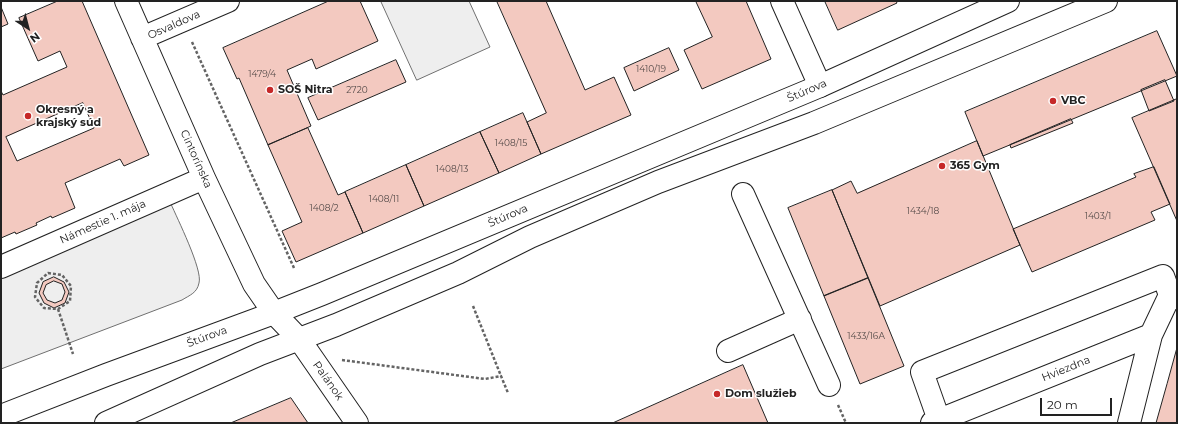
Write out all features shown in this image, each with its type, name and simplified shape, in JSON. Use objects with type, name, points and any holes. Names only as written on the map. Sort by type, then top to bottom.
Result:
[{"type":"main road","name":"Cintorínska","points":[[126,1],[204,178],[254,284],[274,313],[299,339]]},
{"type":"main road","name":"Osvaldova","points":[[142,38],[228,1]]},
{"type":"main road","points":[[782,1],[820,86]]},
{"type":"main road","name":"Štúrova","points":[[1,416],[106,375],[274,313],[820,86],[1008,1]]},
{"type":"main road","points":[[106,423],[260,354],[336,325],[458,273],[530,236],[658,182],[814,122],[1106,1]]},
{"type":"main road","name":"Námestie 1. mája","points":[[1,267],[204,178]]},
{"type":"main road","points":[[743,194],[829,385]]},
{"type":"main road","points":[[936,422],[922,372],[1163,276],[1173,296],[1151,335],[1129,423]]},
{"type":"main road","points":[[728,351],[800,319]]},
{"type":"main road","name":"Hviezdna","points":[[936,422],[1151,335]]},
{"type":"main road","name":"Palánok","points":[[299,339],[357,423]]},
{"type":"path","points":[[182,21],[294,268]]},
{"type":"path","points":[[48,273],[62,275],[71,286],[70,301],[58,309],[44,308],[35,297],[37,283],[48,273]]},
{"type":"path","points":[[474,306],[508,393]]},
{"type":"path","points":[[58,309],[73,354]]},
{"type":"path","points":[[342,360],[485,379],[501,376]]},
{"type":"path","points":[[844,417],[846,423]]},
{"type":"shaded area","points":[[381,1],[469,1],[490,47],[417,80]]},
{"type":"shaded area","points":[[171,204],[189,244],[197,267],[199,283],[195,291],[182,300],[1,369],[1,277]]},
{"type":"building","name":"Okresný a krajský súd","points":[[58,1],[82,1],[149,155],[124,166],[120,159],[65,183],[75,208],[52,218],[51,216],[36,223],[37,225],[16,234],[15,232],[1,238],[1,91],[3,95],[67,67],[60,51],[38,61],[19,18]],"holes":[[[83,103],[94,128],[17,161],[6,137]]]},
{"type":"building","points":[[329,1],[360,1],[378,41],[316,69],[312,59],[287,70],[311,126],[268,145],[239,78],[237,79],[223,48]]},
{"type":"building","points":[[497,1],[546,1],[585,90],[614,77],[631,115],[541,154],[527,122],[546,113]]},
{"type":"building","points":[[696,1],[746,1],[771,59],[702,89],[684,50],[712,37]]},
{"type":"building","points":[[825,1],[896,1],[897,3],[838,30]]},
{"type":"building","points":[[1,7],[8,24],[1,27]]},
{"type":"building","name":"VBC","points":[[1157,31],[1177,76],[983,156],[965,112]]},
{"type":"building","points":[[669,48],[679,70],[634,91],[624,68]]},
{"type":"building","points":[[396,60],[406,82],[318,120],[308,98]]},
{"type":"building","points":[[1165,80],[1174,101],[1149,111],[1141,90]]},
{"type":"building","points":[[1177,99],[1177,221],[1132,118]]},
{"type":"building","points":[[523,113],[541,154],[499,173],[480,132]]},
{"type":"building","points":[[1071,119],[1073,123],[1011,148],[1010,145]]},
{"type":"building","points":[[308,128],[338,195],[345,192],[363,233],[296,262],[282,231],[302,222],[268,145]]},
{"type":"building","points":[[480,132],[499,173],[424,206],[406,165]]},
{"type":"building","points":[[977,141],[1020,245],[880,306],[832,190],[851,181],[857,193]]},
{"type":"building","points":[[406,165],[424,206],[363,233],[345,192]]},
{"type":"building","points":[[1154,167],[1170,204],[1151,212],[1155,220],[1032,272],[1013,229],[1136,177],[1134,174]]},
{"type":"building","points":[[832,190],[868,278],[824,296],[788,208]]},
{"type":"building","points":[[54,277],[64,282],[69,292],[65,303],[54,308],[44,303],[39,293],[43,282]],"holes":[[[54,281],[62,284],[65,292],[62,300],[55,303],[47,300],[43,293],[46,285]]]},
{"type":"building","points":[[868,278],[904,366],[860,384],[824,296]]},
{"type":"building","points":[[1177,348],[1177,423],[1156,423],[1167,384]]},
{"type":"building","name":"Dom služieb","points":[[743,365],[768,423],[613,423]]},
{"type":"building","points":[[291,398],[308,423],[231,423]]},
{"type":"place","name":"SOŠ Nitra","points":[[270,90]]},
{"type":"place","name":"VBC","points":[[1053,101]]},
{"type":"place","name":"Okresný a krajský súd","points":[[28,116]]},
{"type":"place","name":"365 Gym","points":[[942,166]]},
{"type":"place","name":"Dom služieb","points":[[717,394]]}]
